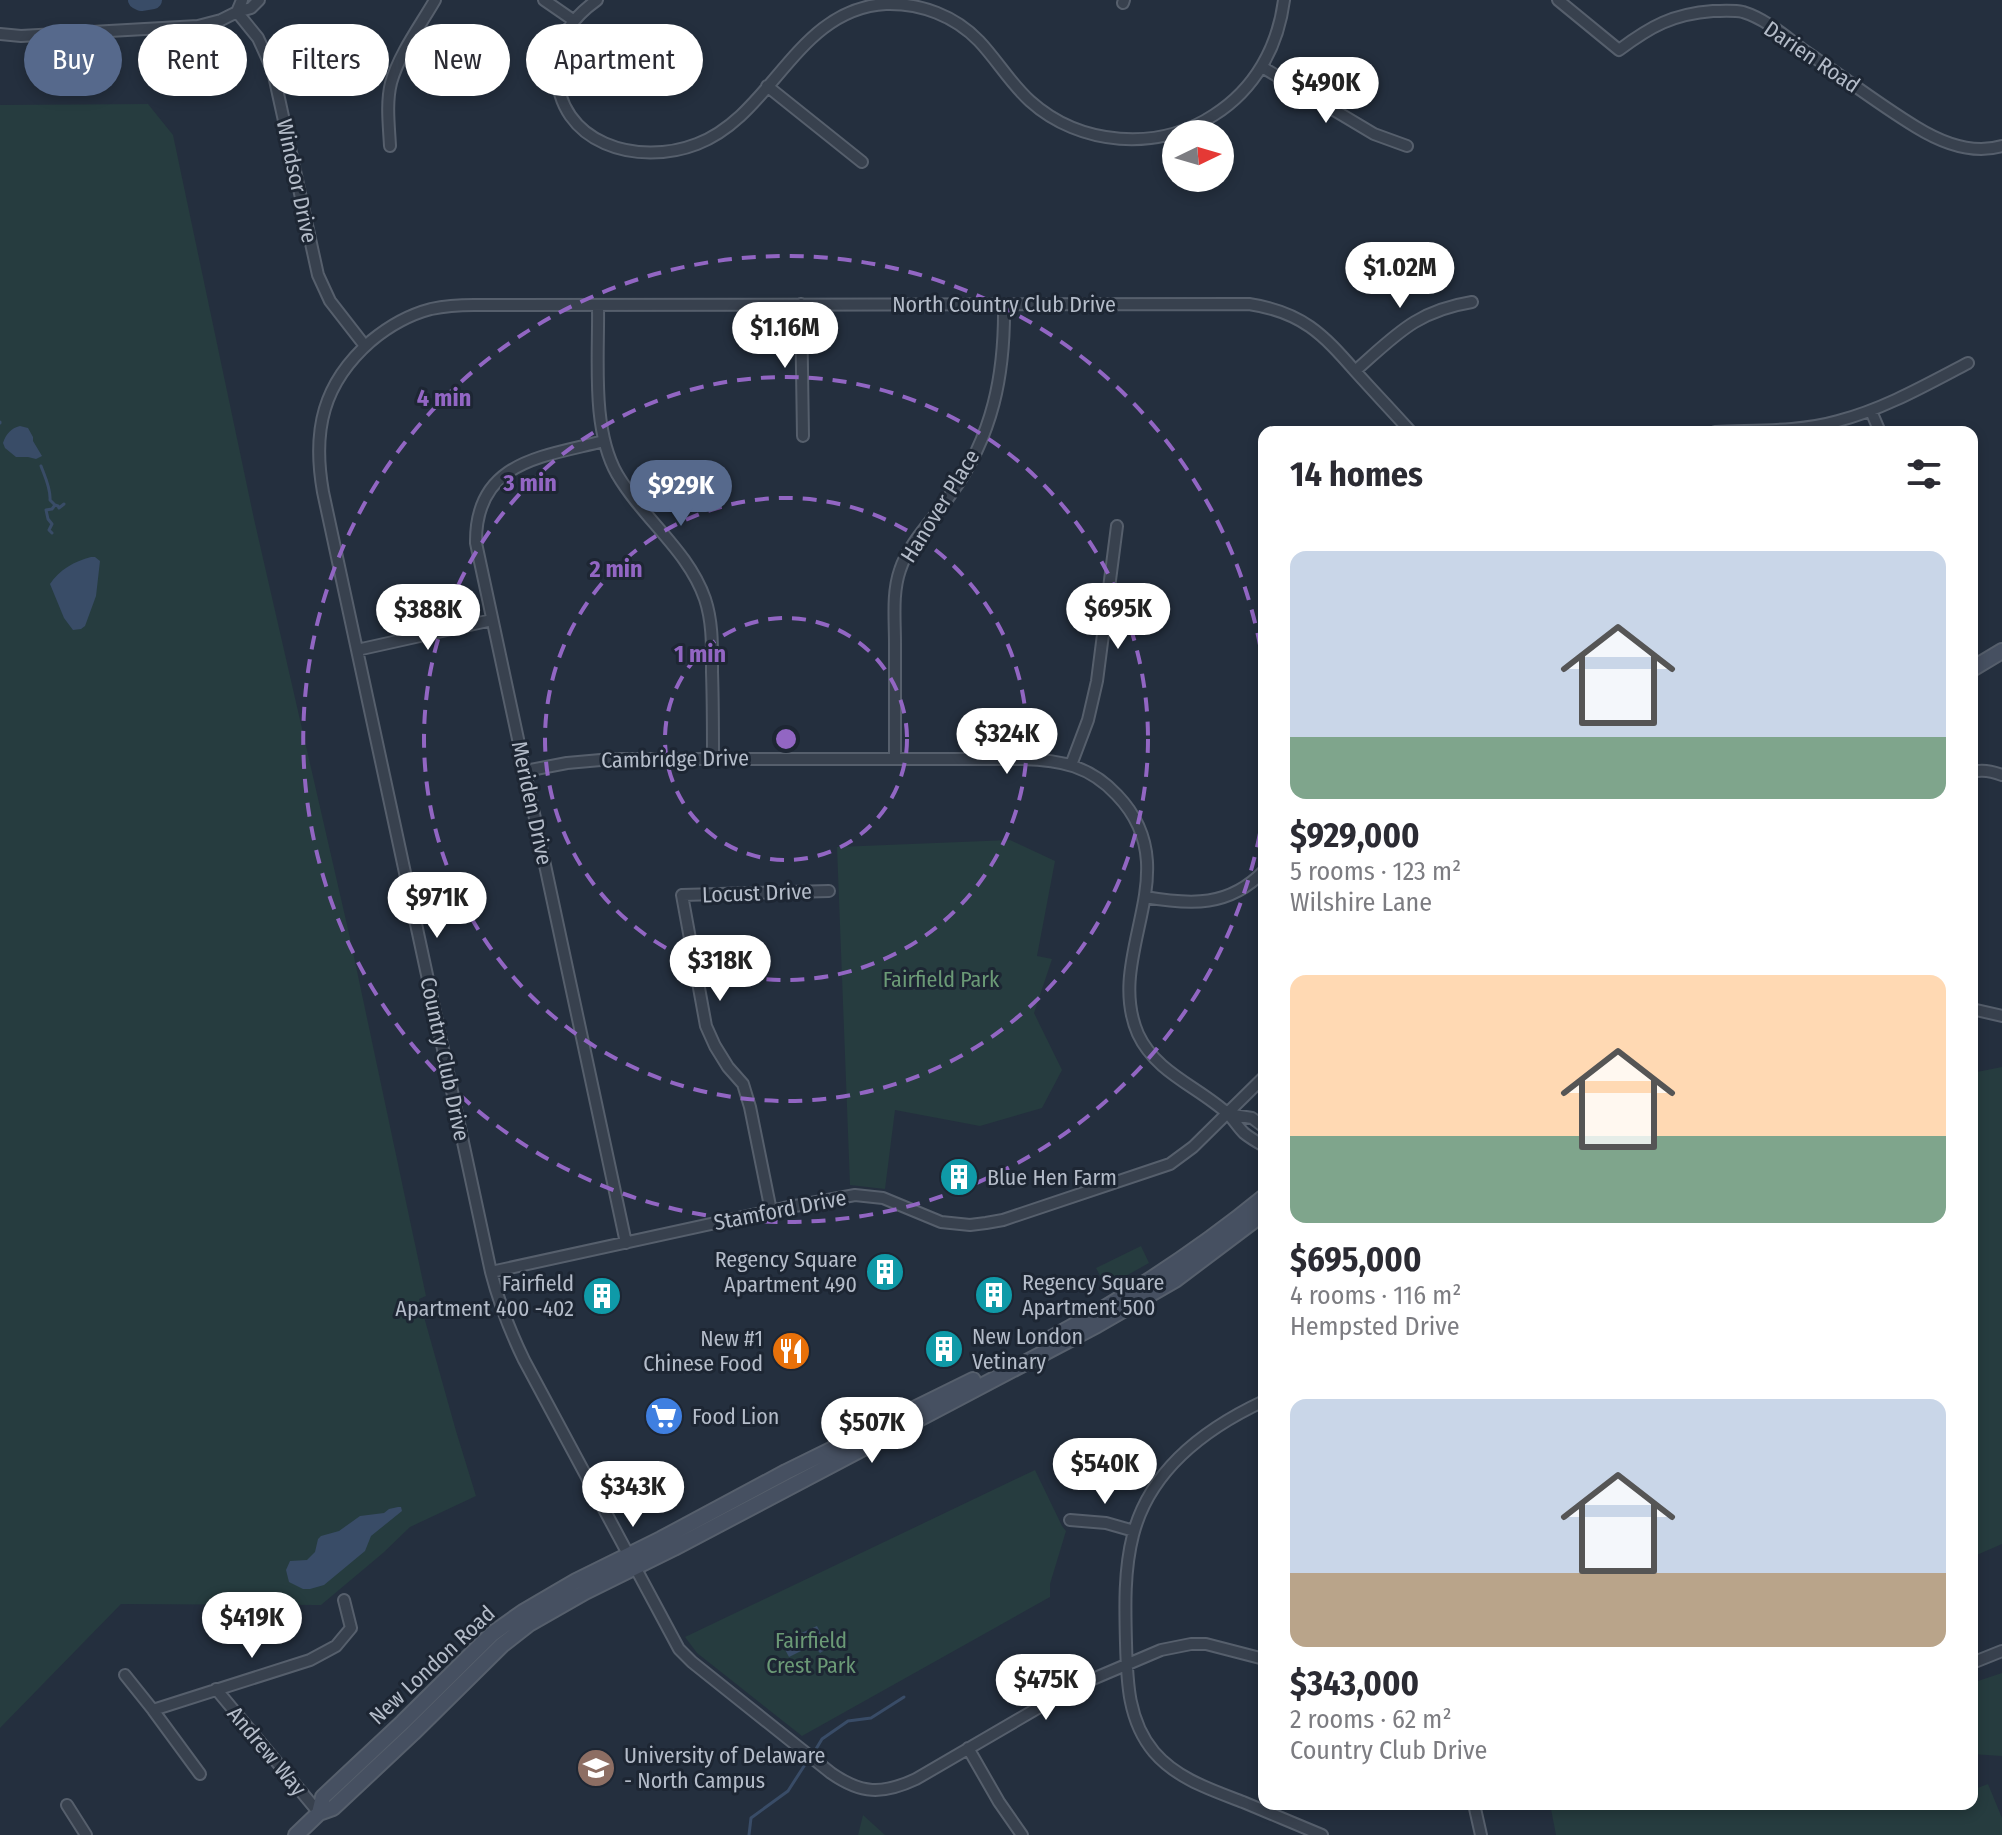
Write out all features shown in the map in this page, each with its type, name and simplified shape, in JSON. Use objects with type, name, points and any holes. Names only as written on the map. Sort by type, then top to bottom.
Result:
[{"type":"main road","points":[[1978,665],[2002,651]]},
{"type":"main road","name":"New London Road","points":[[631,1561],[800,1465],[989,1373],[1085,1320],[1154,1278],[1258,1202]]},
{"type":"main road","name":"New London Road","points":[[296,1835],[319,1813],[323,1797],[492,1634],[523,1612],[576,1581],[631,1561],[1097,1325],[1175,1280],[1258,1218]]},
{"type":"street","points":[[237,12],[242,0]]},
{"type":"street","points":[[0,34],[21,36],[198,26],[251,8],[259,0]]},
{"type":"street","points":[[390,146],[388,107],[391,84],[435,0]]},
{"type":"street","points":[[544,0],[573,20]]},
{"type":"street","points":[[597,0],[573,20],[560,50],[557,63],[559,89],[569,113],[588,134],[608,145],[655,153],[683,149],[720,133],[825,26],[849,13],[881,4],[920,7],[956,22],[978,40],[1030,101],[1063,123],[1103,137],[1141,140],[1183,131],[1221,111],[1242,92],[1262,67],[1276,38],[1284,0]]},
{"type":"street","name":"Darien Road","points":[[1558,0],[1619,50],[1645,30],[1671,18],[1692,13],[1742,12],[1770,25],[1931,137],[1957,147],[1989,149],[2002,146]]},
{"type":"street","name":"Windsor Drive","points":[[237,12],[264,47],[273,71],[318,275],[330,301],[365,346]]},
{"type":"street","points":[[1262,67],[1374,134],[1407,146]]},
{"type":"street","points":[[767,86],[862,162]]},
{"type":"street","points":[[1355,371],[1415,320],[1448,306],[1472,302]]},
{"type":"street","name":"North Country Club Drive","points":[[365,346],[400,320],[442,307],[474,305],[1222,303],[1261,306],[1288,314],[1312,327],[1323,335],[1405,426]]},
{"type":"street","points":[[801,304],[803,436]]},
{"type":"street","name":"Hanover Place","points":[[895,759],[895,610],[898,575],[917,539],[972,462],[986,429],[1001,372],[1004,304]]},
{"type":"street","points":[[598,305],[599,400],[604,441],[618,476],[692,570],[706,602],[712,635],[713,758]]},
{"type":"street","name":"Country Club Drive","points":[[365,346],[345,368],[333,388],[325,414],[319,444],[323,492],[491,1272],[515,1341],[668,1631],[686,1657],[846,1783],[869,1791],[891,1789],[916,1779],[1074,1687],[1161,1650],[1191,1644],[1218,1646],[1258,1657]]},
{"type":"street","points":[[1817,426],[1871,411],[1968,363]]},
{"type":"street","points":[[1871,411],[1877,426]]},
{"type":"street","name":"Meriden Drive","points":[[604,441],[521,464],[504,475],[487,494],[478,517],[476,543],[626,1243]]},
{"type":"street","points":[[1071,765],[1088,720],[1097,681],[1117,526]]},
{"type":"street","points":[[357,650],[492,620]]},
{"type":"street","name":"Cambridge Drive","points":[[525,771],[593,760],[1023,759],[1051,760],[1096,777],[1129,809],[1142,835],[1148,863],[1130,985],[1132,1011],[1139,1034],[1161,1065],[1227,1114],[1243,1132],[1258,1142]]},
{"type":"street","points":[[1978,770],[2002,775]]},
{"type":"street","points":[[1145,897],[1187,903],[1213,900],[1238,891],[1258,876]]},
{"type":"street","name":"Locust Drive","points":[[771,1211],[743,1084],[721,1057],[706,1026],[682,895],[829,891]]},
{"type":"street","points":[[1978,1011],[2002,1016]]},
{"type":"street","name":"Stamford Drive","points":[[491,1272],[855,1195],[883,1198],[927,1217],[954,1224],[1003,1220],[1170,1164],[1193,1147],[1258,1083]]},
{"type":"street","name":"Cambridge Drive","points":[[1227,1114],[1252,1118],[1258,1122]]},
{"type":"street","points":[[1258,1404],[1211,1430],[1180,1455],[1153,1490],[1134,1531],[1126,1577],[1126,1664],[1129,1698],[1137,1724],[1164,1762],[1189,1779],[1258,1808]]},
{"type":"street","points":[[1070,1520],[1106,1523],[1134,1531]]},
{"type":"street","points":[[153,1710],[310,1660],[336,1646],[351,1628],[344,1600]]},
{"type":"street","points":[[1978,1661],[2002,1651]]},
{"type":"street","points":[[125,1675],[200,1774]]},
{"type":"street","name":"Andrew Way","points":[[216,1689],[319,1813]]},
{"type":"street","points":[[968,1748],[1022,1835]]},
{"type":"street","points":[[67,1805],[86,1835]]},
{"type":"street","points":[[1263,1810],[1322,1835]]},
{"type":"street","points":[[1475,1810],[1481,1835]]},
{"type":"green space","points":[[148,104],[173,135],[254,519],[350,938],[426,1296],[419,1299],[476,1496],[410,1527],[321,1605],[121,1604],[0,1728],[0,105]]},
{"type":"green space","name":"Fairfield Park","points":[[1010,840],[1055,861],[1037,956],[1052,959],[1034,1013],[1062,1070],[1042,1108],[980,1126],[895,1110],[885,1189],[850,1185],[837,847]]},
{"type":"green space","points":[[2002,1067],[2002,1544],[1978,1554],[1978,1072]]},
{"type":"green space","points":[[1141,1246],[1149,1263],[1106,1287],[1096,1268]]},
{"type":"green space","name":"Fairfield Crest Park","points":[[1035,1470],[1066,1531],[1050,1584],[1050,1597],[802,1736],[697,1653],[685,1637]]},
{"type":"green space","points":[[2002,1673],[2002,1756],[1978,1754],[1978,1681]]},
{"type":"green space","points":[[1988,1784],[2002,1818],[2002,1835],[1556,1835],[1551,1810],[1978,1810],[1978,1788]]},
{"type":"green space","points":[[863,1815],[885,1835],[858,1835]]},
{"type":"water","points":[[20,426],[28,428],[42,456],[36,459],[16,457],[5,448],[3,443],[7,434]]},
{"type":"water","points":[[91,557],[100,561],[96,596],[85,626],[73,630],[64,618],[50,584],[68,567]]},
{"type":"water","points":[[401,1507],[402,1511],[371,1536],[365,1551],[324,1585],[303,1589],[289,1582],[286,1570],[290,1561],[307,1560],[315,1552],[321,1536],[339,1531],[360,1516]]},
{"type":"water","points":[[817,1626],[828,1648],[820,1653],[813,1645],[789,1657],[781,1642]]},
{"type":"waterway","points":[[137,0],[153,0]]},
{"type":"waterway","points":[[41,466],[50,500],[55,505]]},
{"type":"waterway","points":[[52,533],[46,510],[64,504]]},
{"type":"waterway","points":[[816,1749],[822,1739],[848,1721],[871,1718],[904,1697]]},
{"type":"waterway","points":[[749,1835],[751,1818],[788,1791],[806,1763]]},
{"type":"place","name":"Blue Hen Farm","points":[[959,1177]]},
{"type":"place","name":"Regency Square Apartment 490","points":[[885,1272]]},
{"type":"place","name":"Regency Square Apartment 500","points":[[994,1295]]},
{"type":"place","name":"Fairfield Apartment 400 -402","points":[[602,1296]]},
{"type":"place","name":"New London Vetinary","points":[[944,1349]]},
{"type":"place","name":"New #1 Chinese Food","points":[[791,1351]]},
{"type":"place","name":"Food Lion","points":[[664,1416]]},
{"type":"place","name":"University of Delaware - North Campus","points":[[596,1768]]}]
